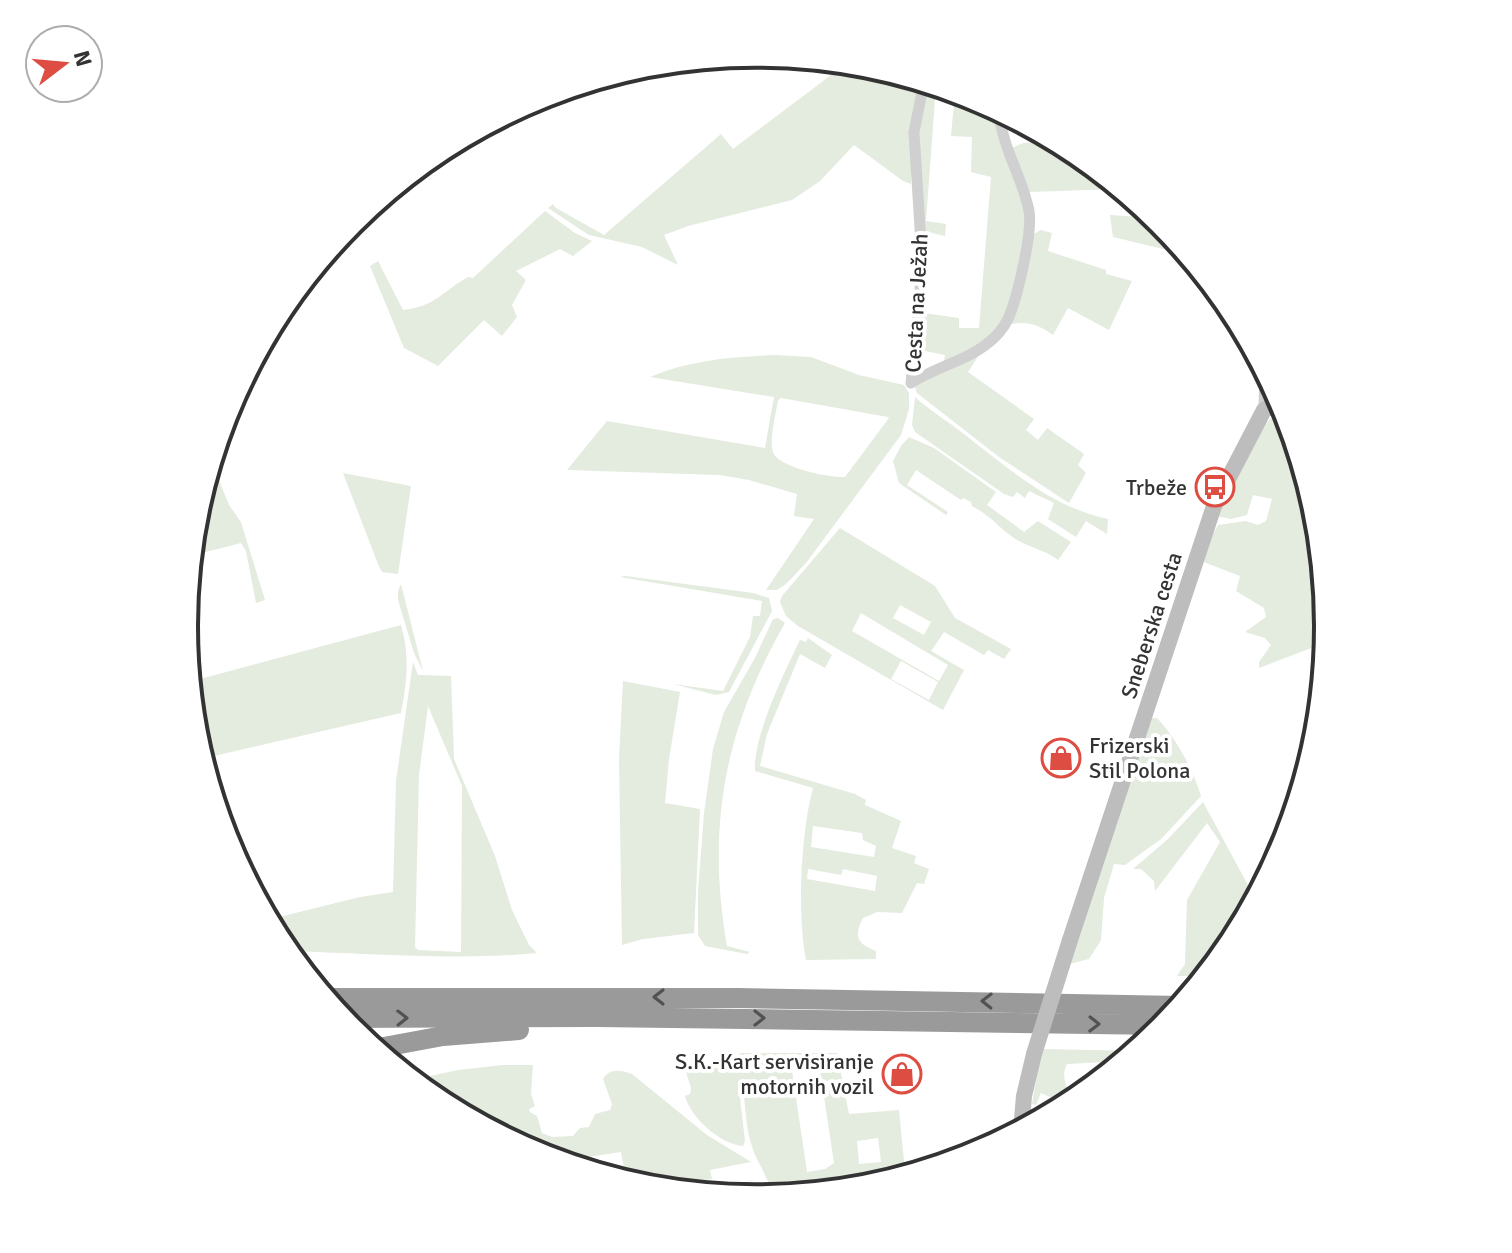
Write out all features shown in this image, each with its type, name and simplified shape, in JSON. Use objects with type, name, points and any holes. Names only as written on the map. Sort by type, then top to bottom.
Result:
[{"type":"highway","points":[[330,987],[373,998]]},
{"type":"highway","points":[[339,998],[737,998],[1166,1006]]},
{"type":"highway","points":[[358,1018],[597,1017],[1147,1025]]},
{"type":"highway","points":[[388,1046],[457,1034],[560,1029],[597,1017]]},
{"type":"street","name":"Cesta na Ježah","points":[[922,94],[914,132],[921,244],[920,296],[911,383],[985,346],[998,335],[1011,309],[1031,228],[1026,198],[1008,154],[1002,126]]},
{"type":"street","name":"Sneberska cesta","points":[[1022,1117],[1034,1054],[1214,506],[1264,410],[1264,396]]},
{"type":"street","points":[[1264,410],[1269,407]]},
{"type":"shaded area","points":[[833,74],[918,92],[911,135],[911,184],[854,145],[820,181],[792,200],[664,235],[678,265],[642,247],[589,235],[548,208],[553,204],[604,235],[721,134],[733,149]]},
{"type":"shaded area","points":[[923,94],[935,98],[926,221],[946,224],[945,236],[928,232],[922,237],[919,121]]},
{"type":"shaded area","points":[[954,105],[1000,125],[1029,217],[1012,300],[994,335],[944,361],[945,355],[915,349],[923,313],[959,318],[959,328],[979,328],[991,177],[971,172],[972,137],[951,136]]},
{"type":"shaded area","points":[[1023,143],[1035,143],[1104,190],[1027,192],[1009,149]]},
{"type":"shaded area","points":[[545,211],[575,233],[592,241],[573,256],[560,249],[516,271],[526,280],[512,305],[517,317],[502,336],[484,320],[438,366],[404,348],[370,266],[378,261],[403,310],[424,305],[468,277],[473,278]]},
{"type":"shaded area","points":[[1110,215],[1134,217],[1169,250],[1113,237]]},
{"type":"shaded area","points":[[1041,230],[1052,233],[1048,251],[1132,281],[1109,330],[1068,308],[1053,335],[1033,325],[1012,324],[1030,236]]},
{"type":"shaded area","points":[[776,355],[811,357],[859,375],[904,385],[909,393],[909,409],[901,435],[806,563],[777,590],[766,590],[814,519],[794,516],[797,494],[720,475],[567,470],[607,421],[765,448],[774,397],[650,377],[696,363]],"holes":[[[781,398],[888,417],[845,477],[794,467],[773,452],[773,426]]]},
{"type":"shaded area","points":[[979,355],[968,372],[1034,419],[1026,430],[1038,440],[1047,428],[1084,454],[1078,465],[1086,473],[1069,503],[999,457],[917,393],[915,388],[920,379]]},
{"type":"shaded area","points":[[915,397],[1030,484],[1067,505],[1108,519],[1107,534],[1086,521],[1076,537],[1048,519],[1054,503],[1029,491],[1025,498],[1017,492],[1013,497],[1004,494],[915,432],[912,425]]},
{"type":"shaded area","points":[[1273,416],[1285,447],[1304,518],[1313,590],[1313,647],[1259,668],[1259,662],[1271,645],[1265,638],[1245,632],[1266,617],[1264,608],[1236,591],[1240,576],[1201,561],[1211,531],[1214,532],[1218,525],[1246,521],[1258,525],[1266,521],[1272,499],[1253,495],[1247,515],[1231,519],[1216,516],[1252,443]]},
{"type":"shaded area","points":[[909,437],[934,448],[996,492],[987,505],[1024,532],[1038,521],[1071,542],[1058,560],[1019,541],[972,506],[971,502],[961,500],[916,470],[907,485],[948,512],[946,515],[899,483],[893,461]]},
{"type":"shaded area","points":[[343,473],[411,486],[398,574],[382,572]]},
{"type":"shaded area","points":[[218,478],[229,505],[241,522],[265,600],[256,603],[246,551],[241,543],[202,553]]},
{"type":"shaded area","points":[[840,528],[935,586],[955,618],[1011,649],[1004,659],[988,650],[984,655],[944,632],[931,651],[964,670],[943,710],[798,626],[786,616],[780,602]],"holes":[[[900,605],[931,622],[924,635],[893,618]],[[861,613],[948,665],[939,681],[852,631]],[[901,661],[938,682],[929,700],[891,679]]]},
{"type":"shaded area","points":[[620,577],[753,593],[769,598],[772,611],[729,692],[716,695],[673,684],[723,691],[750,637],[753,616],[760,616],[762,601]]},
{"type":"shaded area","points":[[401,584],[423,671],[414,653],[398,600]]},
{"type":"shaded area","points":[[778,618],[785,623],[764,662],[735,740],[720,819],[721,902],[727,946],[750,952],[747,954],[705,946],[698,935],[704,813],[713,749],[724,712],[773,619]]},
{"type":"shaded area","points":[[401,625],[406,648],[407,669],[401,713],[213,756],[200,679]]},
{"type":"shaded area","points":[[808,638],[832,655],[825,668],[800,654],[767,734],[760,766],[855,794],[866,800],[865,805],[901,821],[892,848],[916,856],[914,863],[929,869],[924,884],[917,883],[902,913],[877,912],[863,918],[858,930],[859,939],[876,951],[876,959],[806,960],[802,874],[813,788],[755,771],[759,740],[771,704],[800,640],[806,642]],"holes":[[[813,826],[862,833],[863,840],[876,846],[874,857],[811,847]],[[808,869],[841,875],[843,869],[877,876],[875,891],[807,879]]]},
{"type":"shaded area","points":[[413,662],[418,675],[451,676],[454,759],[495,856],[512,910],[529,945],[537,953],[442,956],[303,952],[279,917],[393,892],[396,781]],"holes":[[[428,706],[462,786],[461,952],[418,950],[415,947],[419,775]]]},
{"type":"shaded area","points":[[623,681],[680,692],[665,803],[700,809],[694,933],[643,939],[622,945],[619,759]]},
{"type":"shaded area","points":[[1150,718],[1157,718],[1177,745],[1201,796],[1161,839],[1125,865],[1114,864],[1104,898],[1101,940],[1089,959],[1069,964]]},
{"type":"shaded area","points":[[1203,802],[1250,888],[1220,937],[1191,976],[1177,976],[1185,964],[1187,900],[1220,842],[1207,823],[1155,891],[1154,881],[1141,869],[1133,869],[1168,839]]},
{"type":"shaded area","points":[[1044,1049],[1119,1051],[1105,1062],[1067,1064],[1065,1079],[1068,1090],[1054,1099],[1041,1093],[1036,1105],[1032,1104]]},
{"type":"shaded area","points":[[740,1053],[837,1053],[849,1114],[899,1110],[904,1165],[829,1180],[771,1185],[752,1145],[743,1087],[739,1089],[743,1146],[716,1135],[700,1121],[688,1104],[685,1096],[690,1094],[691,1088],[683,1062],[720,1062],[734,1058]],"holes":[[[819,1063],[834,1163],[825,1169],[807,1172],[791,1064]],[[878,1138],[881,1162],[859,1164],[857,1141]]]},
{"type":"shaded area","points":[[533,1065],[531,1094],[535,1106],[529,1109],[537,1116],[542,1133],[552,1137],[573,1136],[580,1128],[589,1127],[595,1114],[610,1110],[612,1104],[603,1079],[612,1072],[632,1074],[707,1135],[751,1162],[710,1170],[712,1179],[694,1181],[621,1168],[624,1168],[621,1152],[588,1159],[509,1127],[426,1077],[458,1070]]},
{"type":"place","name":"Trbeže","points":[[1215,487]]},
{"type":"place","name":"Frizerski Stil Polona","points":[[1061,758]]},
{"type":"place","name":"S.K.-Kart servisiranje motornih vozil","points":[[902,1074]]}]
